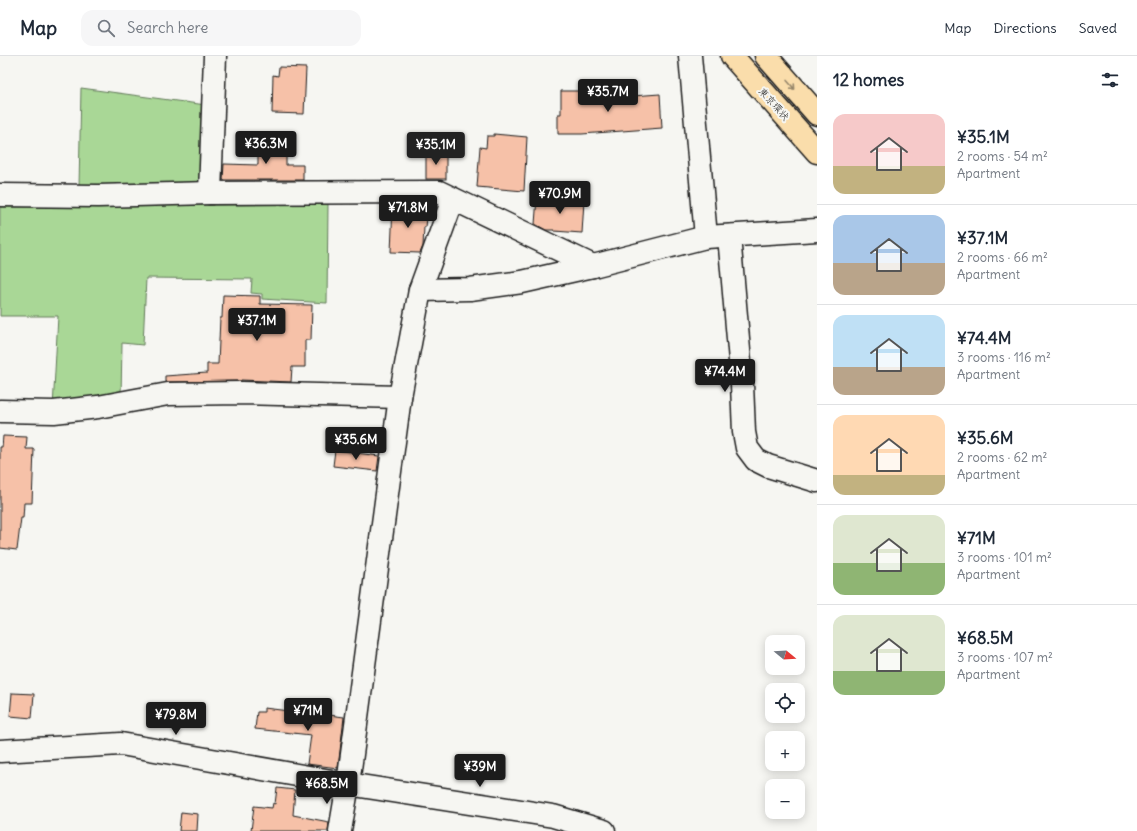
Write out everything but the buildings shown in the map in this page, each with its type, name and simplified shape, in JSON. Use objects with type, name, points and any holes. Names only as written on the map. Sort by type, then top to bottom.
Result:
[{"type":"highway","name":"東京環状","points":[[732,56],[817,152]]},
{"type":"highway","points":[[766,56],[817,114]]},
{"type":"street","points":[[210,193],[215,56]]},
{"type":"street","points":[[690,56],[706,237]]},
{"type":"street","points":[[0,195],[98,196],[210,193],[439,192],[593,266]]},
{"type":"street","points":[[340,831],[348,784],[400,396],[420,290],[453,199]]},
{"type":"street","points":[[420,290],[470,289],[522,282],[593,266],[706,237],[817,230]]},
{"type":"street","points":[[729,236],[742,384],[744,432],[747,448],[756,460],[768,466],[817,481]]},
{"type":"street","points":[[0,410],[54,412],[98,407],[168,394],[242,393],[400,396]]},
{"type":"street","points":[[0,751],[121,744],[348,784],[553,816],[604,831]]},
{"type":"green space","points":[[81,88],[206,105],[204,180],[196,187],[79,187]]},
{"type":"green space","points":[[328,204],[327,303],[262,299],[262,294],[251,293],[252,279],[146,278],[143,345],[122,343],[121,398],[53,408],[58,316],[0,316],[1,207]]}]
